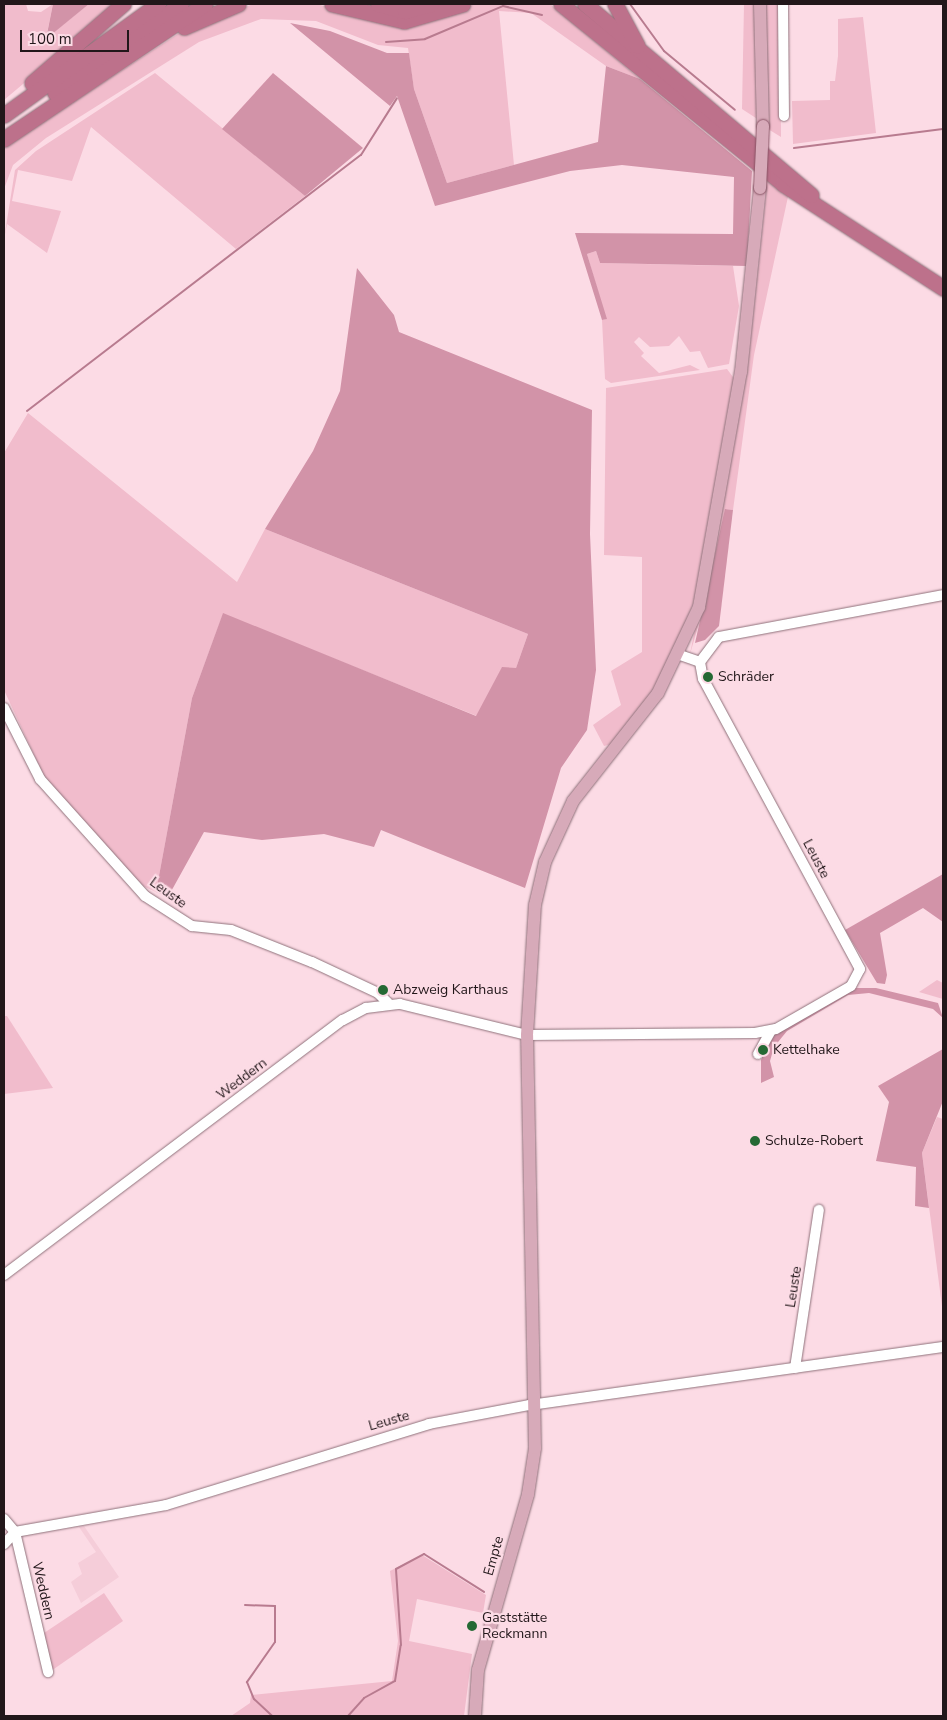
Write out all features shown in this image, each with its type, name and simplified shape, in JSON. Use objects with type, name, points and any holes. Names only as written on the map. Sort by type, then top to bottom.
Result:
[{"type":"highway","points":[[4,105],[123,4]]},
{"type":"highway","points":[[94,29],[131,4]]},
{"type":"highway","points":[[4,115],[158,4]]},
{"type":"highway","points":[[4,131],[181,4]]},
{"type":"highway","points":[[4,140],[205,4]]},
{"type":"highway","points":[[136,52],[238,4]]},
{"type":"highway","points":[[332,4],[404,21],[464,4]]},
{"type":"highway","points":[[378,4],[405,11],[431,4]]},
{"type":"highway","points":[[561,4],[782,184],[824,208],[943,288]]},
{"type":"highway","points":[[585,4],[644,57],[788,172],[824,208]]},
{"type":"highway","points":[[615,4],[644,57]]},
{"type":"main road","name":"Empte","points":[[475,1716],[478,1670],[528,1494],[538,1404],[527,1035],[531,929],[545,862],[573,801],[658,693],[680,655],[699,607],[747,331],[760,188],[763,126],[760,4]]},
{"type":"street","points":[[783,4],[784,116]]},
{"type":"street","points":[[680,655],[700,662],[719,637],[943,595]]},
{"type":"street","name":"Leuste","points":[[527,1035],[748,1034],[771,1031],[851,986],[860,969],[703,679],[700,662]]},
{"type":"street","name":"Leuste","points":[[4,708],[40,779],[145,896],[192,926],[231,930],[294,955],[378,993],[388,1003]]},
{"type":"street","points":[[388,1003],[527,1035]]},
{"type":"street","name":"Weddern","points":[[4,1275],[344,1020],[388,1003]]},
{"type":"street","name":"Leuste","points":[[748,1034],[759,1052],[771,1031]]},
{"type":"street","name":"Leuste","points":[[795,1368],[819,1210]]},
{"type":"street","name":"Leuste","points":[[15,1532],[166,1505],[429,1424],[538,1404],[943,1347]]},
{"type":"street","points":[[4,1519],[15,1532],[4,1544]]},
{"type":"street","name":"Weddern","points":[[15,1532],[48,1672]]},
{"type":"shaded area","points":[[4,4],[26,4],[28,11],[41,12],[53,4],[46,38],[89,4],[118,4],[4,100]]},
{"type":"shaded area","points":[[53,4],[89,4],[46,39]]},
{"type":"shaded area","points":[[253,4],[317,4],[341,11],[438,19],[475,4],[550,4],[640,79],[606,66],[531,13],[499,11],[514,165],[447,183],[414,89],[408,48],[378,45],[316,21],[261,19],[199,42],[46,138],[13,165],[4,189],[4,147],[178,34]]},
{"type":"shaded area","points":[[744,4],[757,4],[759,120],[742,109]]},
{"type":"shaded area","points":[[765,4],[780,4],[781,137],[768,129]]},
{"type":"shaded area","points":[[863,17],[876,133],[793,144],[792,101],[830,100],[830,81],[835,81],[838,56],[838,19]]},
{"type":"shaded area","points":[[290,23],[330,31],[387,53],[409,53],[414,89],[447,183],[598,142],[606,66],[640,79],[752,171],[747,266],[600,263],[596,251],[587,254],[607,319],[602,320],[575,233],[733,234],[734,177],[622,165],[570,171],[435,206],[397,96],[390,106]]},
{"type":"shaded area","points":[[155,73],[305,196],[236,249],[91,127],[72,181],[18,170],[12,201],[61,211],[47,253],[7,224],[4,239],[15,170],[36,151]]},
{"type":"shaded area","points":[[273,73],[363,148],[305,196],[222,129]]},
{"type":"shaded area","points":[[768,176],[789,192],[754,355],[733,510],[726,509],[711,583],[690,654],[748,362]]},
{"type":"shaded area","points":[[596,251],[600,263],[733,266],[739,306],[729,364],[708,368],[700,351],[690,352],[679,336],[669,346],[650,347],[639,337],[634,342],[644,353],[641,356],[659,373],[690,365],[700,370],[611,383],[605,379],[602,320],[606,319],[587,254]]},
{"type":"shaded area","points":[[357,268],[394,315],[399,332],[592,410],[590,534],[596,670],[587,730],[561,768],[525,888],[381,830],[374,847],[324,834],[262,840],[204,832],[168,897],[156,892],[192,698],[223,613],[476,716],[502,667],[516,668],[528,634],[265,529],[313,451],[340,391]]},
{"type":"shaded area","points":[[727,369],[736,381],[697,595],[661,681],[612,744],[604,746],[593,725],[621,705],[611,671],[642,652],[642,557],[604,555],[606,388]]},
{"type":"shaded area","points":[[28,413],[237,582],[265,529],[528,634],[516,668],[502,668],[477,716],[223,614],[192,698],[156,892],[143,886],[47,783],[4,690],[4,453]]},
{"type":"shaded area","points":[[725,509],[733,510],[719,626],[705,640],[695,643]]},
{"type":"shaded area","points":[[943,874],[943,922],[923,908],[880,933],[887,975],[885,984],[877,983],[845,930]]},
{"type":"shaded area","points":[[937,980],[943,983],[943,999],[919,992]]},
{"type":"shaded area","points":[[852,988],[876,988],[938,1003],[943,1018],[933,1009],[869,993],[848,995],[787,1031],[774,1047],[770,1061],[774,1077],[761,1083],[761,1060],[770,1037]]},
{"type":"shaded area","points":[[4,1016],[7,1016],[53,1088],[4,1094]]},
{"type":"shaded area","points":[[943,1049],[943,1101],[922,1153],[929,1208],[915,1206],[916,1167],[876,1161],[889,1102],[878,1086]]},
{"type":"shaded area","points":[[937,1117],[943,1119],[943,1314],[922,1153]]},
{"type":"shaded area","points":[[84,1526],[119,1577],[81,1603],[71,1582],[82,1574],[78,1563],[96,1552],[79,1527]]},
{"type":"shaded area","points":[[422,1555],[486,1595],[483,1613],[417,1599],[409,1641],[472,1654],[464,1716],[231,1716],[250,1703],[251,1695],[392,1681],[398,1641],[390,1571]]},
{"type":"shaded area","points":[[104,1593],[123,1621],[51,1671],[41,1635]]},
{"type":"waterway","points":[[630,4],[664,51],[735,110]]},
{"type":"waterway","points":[[386,42],[425,39],[503,6],[542,15]]},
{"type":"waterway","points":[[27,411],[361,155],[397,98]]},
{"type":"waterway","points":[[794,148],[943,129]]},
{"type":"waterway","points":[[348,1716],[364,1698],[395,1681],[401,1645],[396,1569],[424,1554],[484,1592]]},
{"type":"waterway","points":[[245,1605],[275,1606],[275,1642],[247,1682],[254,1699],[272,1716]]},
{"type":"place","name":"Schräder","points":[[708,677]]},
{"type":"place","name":"Abzweig Karthaus","points":[[383,990]]},
{"type":"place","name":"Kettelhake","points":[[763,1050]]},
{"type":"place","name":"Schulze-Robert","points":[[755,1141]]},
{"type":"place","name":"Gaststätte Reckmann","points":[[472,1626]]}]
